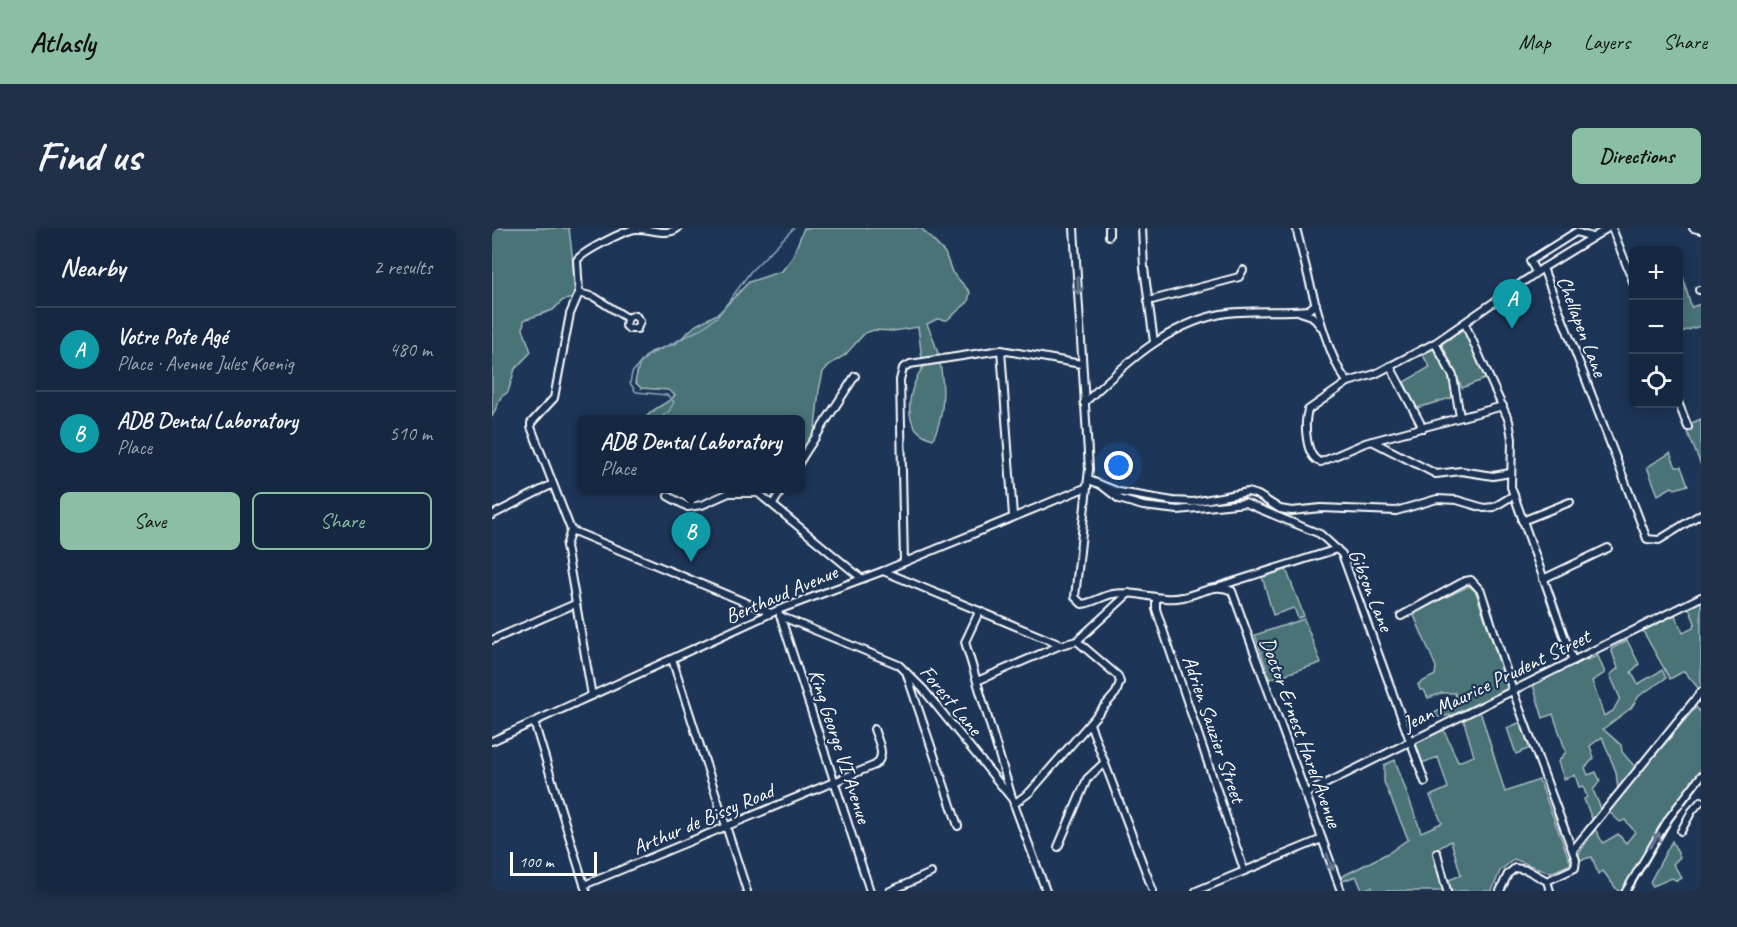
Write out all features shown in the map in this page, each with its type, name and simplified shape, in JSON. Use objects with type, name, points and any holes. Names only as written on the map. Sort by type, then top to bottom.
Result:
[{"type":"street","points":[[592,696],[566,546],[571,530],[531,423],[554,398],[570,314],[579,293],[577,260],[584,253],[633,230],[668,232],[678,228]]},
{"type":"street","points":[[1074,228],[1088,484],[1075,597],[1082,604],[1113,594],[1130,592],[1156,598],[1183,597],[1222,587],[1337,549]]},
{"type":"street","points":[[1109,228],[1109,236]]},
{"type":"street","points":[[1142,228],[1140,236],[1154,342]]},
{"type":"street","points":[[1296,228],[1324,331],[1338,369],[1348,382]]},
{"type":"street","points":[[1503,406],[1372,441],[1321,462],[1312,459],[1310,453],[1306,416],[1308,410],[1348,382],[1362,379],[1435,343],[1536,272],[1592,237],[1610,228],[1629,272]]},
{"type":"street","points":[[1693,228],[1701,230]]},
{"type":"street","points":[[1536,272],[1530,261],[1539,255],[1576,232],[1592,237]]},
{"type":"street","name":"Chellapen Lane","points":[[1543,268],[1647,539],[1659,540],[1701,514]]},
{"type":"street","points":[[1148,301],[1239,277],[1243,270]]},
{"type":"street","points":[[579,293],[594,297],[627,318]]},
{"type":"street","points":[[1084,403],[1154,342],[1222,314],[1296,311],[1317,307]]},
{"type":"street","points":[[1309,315],[1317,307]]},
{"type":"street","points":[[1296,311],[1309,315],[1324,331]]},
{"type":"street","points":[[1465,324],[1503,406],[1512,439],[1510,473],[1514,495],[1573,661]]},
{"type":"street","points":[[1435,343],[1453,376],[1460,417]]},
{"type":"street","points":[[904,562],[900,380],[903,368],[910,364],[1001,350],[1082,364]]},
{"type":"street","points":[[1001,350],[1013,516]]},
{"type":"street","points":[[1390,366],[1423,428]]},
{"type":"street","points":[[805,455],[855,376]]},
{"type":"street","points":[[1680,408],[1688,427]]},
{"type":"street","points":[[1372,441],[1436,474],[1461,471],[1493,476],[1510,473]]},
{"type":"street","points":[[492,515],[553,484]]},
{"type":"street","points":[[1088,484],[1101,485],[1149,499],[1173,501],[1193,502],[1248,492],[1258,495],[1280,509],[1292,510],[1321,508],[1396,511],[1437,499],[1457,500],[1484,508],[1494,507],[1514,495]]},
{"type":"street","name":"Berthaud Avenue","points":[[492,741],[771,614],[779,613],[883,571],[1088,484]]},
{"type":"street","name":"Gibson Lane","points":[[1101,485],[1119,499],[1143,506],[1178,510],[1245,503],[1320,534],[1337,549],[1342,554],[1425,782]]},
{"type":"street","points":[[668,496],[688,507],[702,505],[729,493],[758,493],[861,578]]},
{"type":"street","points":[[773,504],[780,493]]},
{"type":"street","points":[[1522,522],[1570,502]]},
{"type":"street","points":[[571,530],[771,614]]},
{"type":"street","points":[[1543,579],[1608,548]]},
{"type":"street","points":[[883,571],[1061,645]]},
{"type":"street","points":[[1401,616],[1466,581],[1471,580],[1481,591],[1513,690],[1573,850],[1575,868],[1547,881]]},
{"type":"street","name":"Doctor Ernest Harel Avenue","points":[[1222,587],[1235,596],[1341,891]]},
{"type":"street","points":[[977,681],[1061,645],[1077,641],[1130,592]]},
{"type":"street","name":"Jean Maurice Prudent Street","points":[[1305,794],[1701,597]]},
{"type":"street","name":"Adrien Sauzier Street","points":[[1156,598],[1156,609],[1244,870]]},
{"type":"street","points":[[492,640],[575,604]]},
{"type":"street","points":[[979,612],[965,642],[1014,802],[1046,891]]},
{"type":"street","name":"Forest Lane","points":[[779,613],[899,665],[1014,802]]},
{"type":"street","name":"King George VI Avenue","points":[[779,613],[870,891]]},
{"type":"street","points":[[1014,802],[1030,792],[1116,693],[1120,682],[1114,670],[1077,641]]},
{"type":"street","points":[[672,659],[746,891]]},
{"type":"street","points":[[906,671],[958,826]]},
{"type":"street","points":[[1573,850],[1701,692]]},
{"type":"street","points":[[534,722],[585,888]]},
{"type":"street","points":[[1090,724],[1153,891]]},
{"type":"street","name":"Arthur de Bissy Road","points":[[585,888],[726,826],[875,765],[882,753],[873,729]]},
{"type":"street","points":[[1058,848],[1087,779],[1105,762]]},
{"type":"street","points":[[1626,891],[1669,818],[1701,776]]},
{"type":"street","points":[[1680,831],[1701,801]]},
{"type":"street","points":[[1196,891],[1322,839]]},
{"type":"street","points":[[1437,853],[1447,891]]},
{"type":"street","points":[[1500,891],[1508,874],[1515,868],[1527,870],[1547,881],[1550,891]]},
{"type":"street","points":[[890,891],[932,873]]},
{"type":"green space","points":[[492,228],[569,228],[577,298],[563,300],[553,310],[524,320],[523,329],[531,352],[515,369],[508,392],[501,397],[492,417]]},
{"type":"green space","points":[[804,228],[921,228],[945,253],[952,272],[970,292],[968,302],[947,320],[937,319],[927,324],[937,351],[943,396],[938,426],[933,439],[922,434],[915,427],[911,418],[913,386],[923,367],[918,327],[893,331],[874,330],[865,333],[845,355],[829,365],[823,372],[813,447],[805,462],[805,415],[648,415],[675,395],[668,390],[641,388],[635,382],[639,365],[651,352],[676,343],[696,325],[719,313],[749,282],[782,271],[792,258]]},
{"type":"green space","points":[[1683,277],[1691,307],[1701,304],[1701,326],[1683,331]]},
{"type":"green space","points":[[1465,328],[1487,378],[1462,388],[1442,344]]},
{"type":"green space","points":[[1435,347],[1457,396],[1417,408],[1404,382],[1430,367],[1422,354]]},
{"type":"green space","points":[[1701,419],[1701,465],[1685,426]]},
{"type":"green space","points":[[1670,453],[1676,467],[1681,467],[1688,485],[1675,489],[1672,487],[1658,495],[1647,467]]},
{"type":"green space","points":[[1286,569],[1304,616],[1298,618],[1294,608],[1273,615],[1262,576]]},
{"type":"green space","points":[[1469,586],[1476,592],[1508,689],[1452,715],[1437,717],[1434,713],[1457,702],[1455,693],[1442,693],[1428,698],[1424,690],[1420,690],[1418,684],[1435,675],[1436,667],[1413,613]]},
{"type":"green space","points":[[1701,600],[1701,687],[1699,689],[1684,671],[1670,679],[1643,631],[1675,615],[1683,633],[1693,628],[1695,623],[1688,606]]},
{"type":"green space","points":[[1304,619],[1321,663],[1270,679],[1255,635]]},
{"type":"green space","points":[[1627,640],[1639,664],[1631,672],[1638,684],[1662,670],[1666,678],[1639,696],[1631,708],[1603,729],[1621,745],[1622,752],[1636,768],[1618,790],[1616,772],[1602,737],[1590,746],[1594,758],[1585,768],[1588,775],[1596,772],[1600,781],[1593,790],[1602,811],[1593,821],[1584,799],[1587,797],[1583,786],[1579,787],[1575,775],[1564,779],[1558,762],[1566,752],[1553,714],[1543,718],[1533,685],[1575,664],[1598,656],[1605,673],[1592,681],[1604,716],[1613,711],[1620,698],[1610,675],[1618,668],[1611,649]]},
{"type":"green space","points":[[1696,707],[1701,713],[1701,773],[1662,822],[1624,891],[1618,891],[1603,871],[1598,874],[1592,857],[1580,860],[1578,855],[1595,829],[1603,843],[1618,834],[1626,843],[1635,832],[1625,820],[1620,822],[1608,811]]},
{"type":"green space","points":[[1480,711],[1505,792],[1539,780],[1571,864],[1550,873],[1514,859],[1500,871],[1492,891],[1450,891],[1449,880],[1461,875],[1451,841],[1434,851],[1444,891],[1373,891],[1372,887],[1362,890],[1356,876],[1340,882],[1339,878],[1390,852],[1408,839],[1384,782],[1384,765],[1395,760],[1421,832],[1442,823],[1430,796],[1448,788],[1438,757],[1422,763],[1416,743],[1443,728],[1458,762],[1474,756],[1463,718]]},
{"type":"green space","points":[[1521,722],[1530,748],[1516,754],[1507,728]]},
{"type":"green space","points":[[1672,841],[1680,857],[1673,864],[1682,878],[1677,881],[1672,878],[1653,886],[1650,882]]},
{"type":"waterway","points":[[664,415],[674,402],[667,395],[636,392],[630,383],[632,373],[645,357],[701,329],[718,316],[751,271],[794,228]]},
{"type":"tram line","points":[[1630,891],[1672,820],[1701,782]]},
{"type":"place","name":"Votre Pote Agé","points":[[1512,329]]},
{"type":"place","name":"ADB Dental Laboratory","points":[[691,562]]}]
